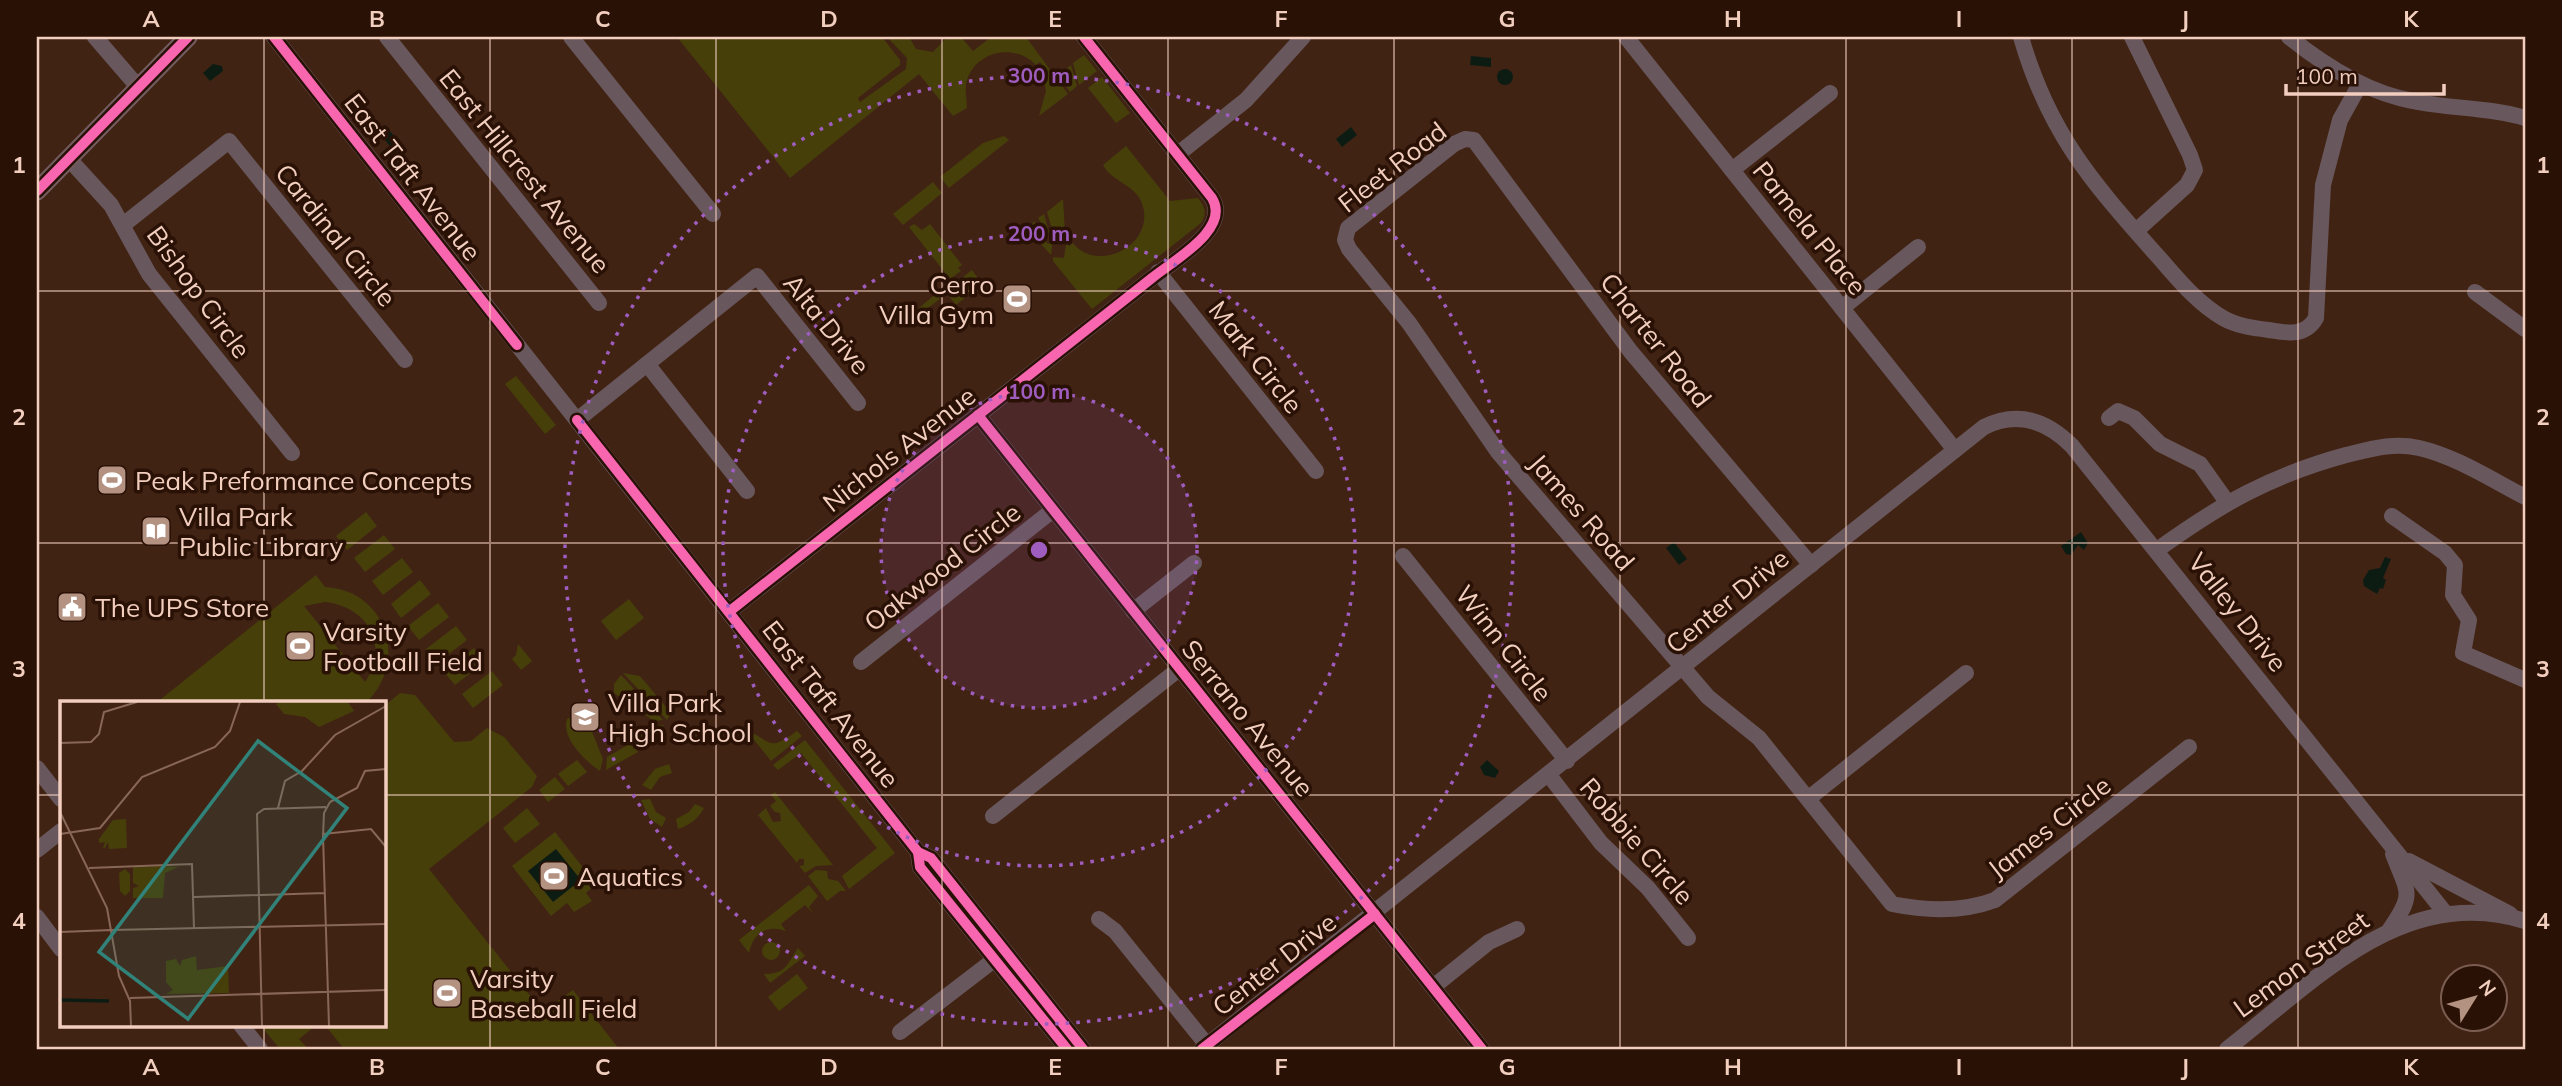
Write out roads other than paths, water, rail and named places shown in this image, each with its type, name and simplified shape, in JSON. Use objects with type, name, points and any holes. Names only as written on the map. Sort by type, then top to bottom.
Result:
[{"type":"main road","points":[[37,191],[188,37]]},
{"type":"street","points":[[95,37],[139,88]]},
{"type":"street","name":"East Taft Avenue","points":[[274,37],[918,852],[930,858],[1067,1049]]},
{"type":"street","name":"East Hillcrest Avenue","points":[[387,37],[599,303]]},
{"type":"street","points":[[571,37],[713,214]]},
{"type":"street","points":[[1084,37],[1178,154],[1246,100],[1303,37]]},
{"type":"street","name":"Pamela Place","points":[[1626,37],[1955,450]]},
{"type":"street","points":[[2021,37],[2035,84],[2063,140],[2089,177],[2188,290],[2224,319],[2241,326],[2290,333],[2308,328],[2318,311],[2323,185],[2340,120],[2360,84]]},
{"type":"street","points":[[2132,37],[2195,170],[2187,185],[2136,231]]},
{"type":"street","points":[[2289,37],[2360,84],[2416,102],[2471,107],[2525,118]]},
{"type":"street","points":[[1732,170],[1830,93]]},
{"type":"street","name":"Fleet Road","points":[[1345,235],[1355,222],[1454,144],[1470,139]]},
{"type":"street","name":"Charter Road","points":[[1470,139],[1482,148],[1631,352],[1811,565]]},
{"type":"street","name":"Cardinal Circle","points":[[123,225],[229,141],[405,360]]},
{"type":"street","name":"Nichols Avenue","points":[[730,611],[1207,233],[1216,220],[1218,211],[1207,191],[1178,154]]},
{"type":"street","name":"Bishop Circle","points":[[69,159],[104,195],[149,274],[292,453]]},
{"type":"street","name":"James Road","points":[[1345,235],[1349,249],[1409,323],[1498,452],[1683,668],[1715,703],[1759,738],[1809,798]]},
{"type":"street","points":[[1842,308],[1918,247]]},
{"type":"street","name":"Mark Circle","points":[[1158,272],[1316,471]]},
{"type":"street","name":"Alta Drive","points":[[647,364],[757,276],[858,403]]},
{"type":"street","points":[[2475,292],[2525,329]]},
{"type":"street","points":[[577,419],[647,364],[747,491]]},
{"type":"street","points":[[2109,418],[2118,411],[2130,416],[2160,444],[2200,464],[2227,502]]},
{"type":"street","name":"Serrano Avenue","points":[[978,415],[1482,1049]]},
{"type":"street","name":"Center Drive","points":[[1210,1046],[1955,450],[1993,422],[2026,418]]},
{"type":"street","name":"Valley Drive","points":[[2026,418],[2047,425],[2064,438],[2157,550],[2446,914],[2493,914],[2520,919]]},
{"type":"street","points":[[2157,550],[2227,502],[2280,475],[2343,456],[2394,445],[2436,453],[2525,497]]},
{"type":"street","name":"Oakwood Circle","points":[[861,662],[1053,510]]},
{"type":"street","points":[[2392,516],[2445,553],[2455,565],[2452,595],[2469,620],[2463,653],[2525,680]]},
{"type":"street","name":"Winn Circle","points":[[1404,556],[1567,761]]},
{"type":"street","points":[[1133,611],[1194,563]]},
{"type":"street","points":[[993,816],[1179,669]]},
{"type":"street","points":[[1809,798],[1966,673]]},
{"type":"street","name":"James Circle","points":[[1809,798],[1892,904],[1937,909],[1976,908],[2014,888],[2189,747]]},
{"type":"street","points":[[37,768],[60,798]]},
{"type":"street","name":"Robbie Circle","points":[[1549,775],[1601,843],[1648,888],[1688,938]]},
{"type":"street","points":[[37,849],[60,832]]},
{"type":"street","points":[[2389,930],[2403,912],[2408,896],[2393,848]]},
{"type":"street","name":"Valley Drive","points":[[2393,848],[2520,919]]},
{"type":"street","name":"Lemon Street","points":[[2227,1049],[2331,969],[2389,930],[2415,920],[2446,914]]},
{"type":"street","points":[[37,917],[60,948]]},
{"type":"street","points":[[1099,919],[1115,931],[1210,1046]]},
{"type":"street","points":[[1433,987],[1489,942],[1517,929]]},
{"type":"street","points":[[900,1032],[999,955]]},
{"type":"street","name":"East Taft Avenue","points":[[999,955],[1083,1049]]},
{"type":"street","points":[[242,1026],[260,1049]]},
{"type":"place","name":"Cerro Villa Gym","points":[[1017,299]]},
{"type":"place","name":"Peak Preformance Concepts","points":[[112,480]]},
{"type":"place","name":"Villa Park Public Library","points":[[156,531]]},
{"type":"place","name":"The UPS Store","points":[[72,607]]},
{"type":"place","name":"Varsity Football Field","points":[[300,646]]},
{"type":"place","name":"Villa Park High School","points":[[585,717]]},
{"type":"place","name":"Aquatics","points":[[554,876]]},
{"type":"place","name":"Varsity Baseball Field","points":[[447,993]]}]
